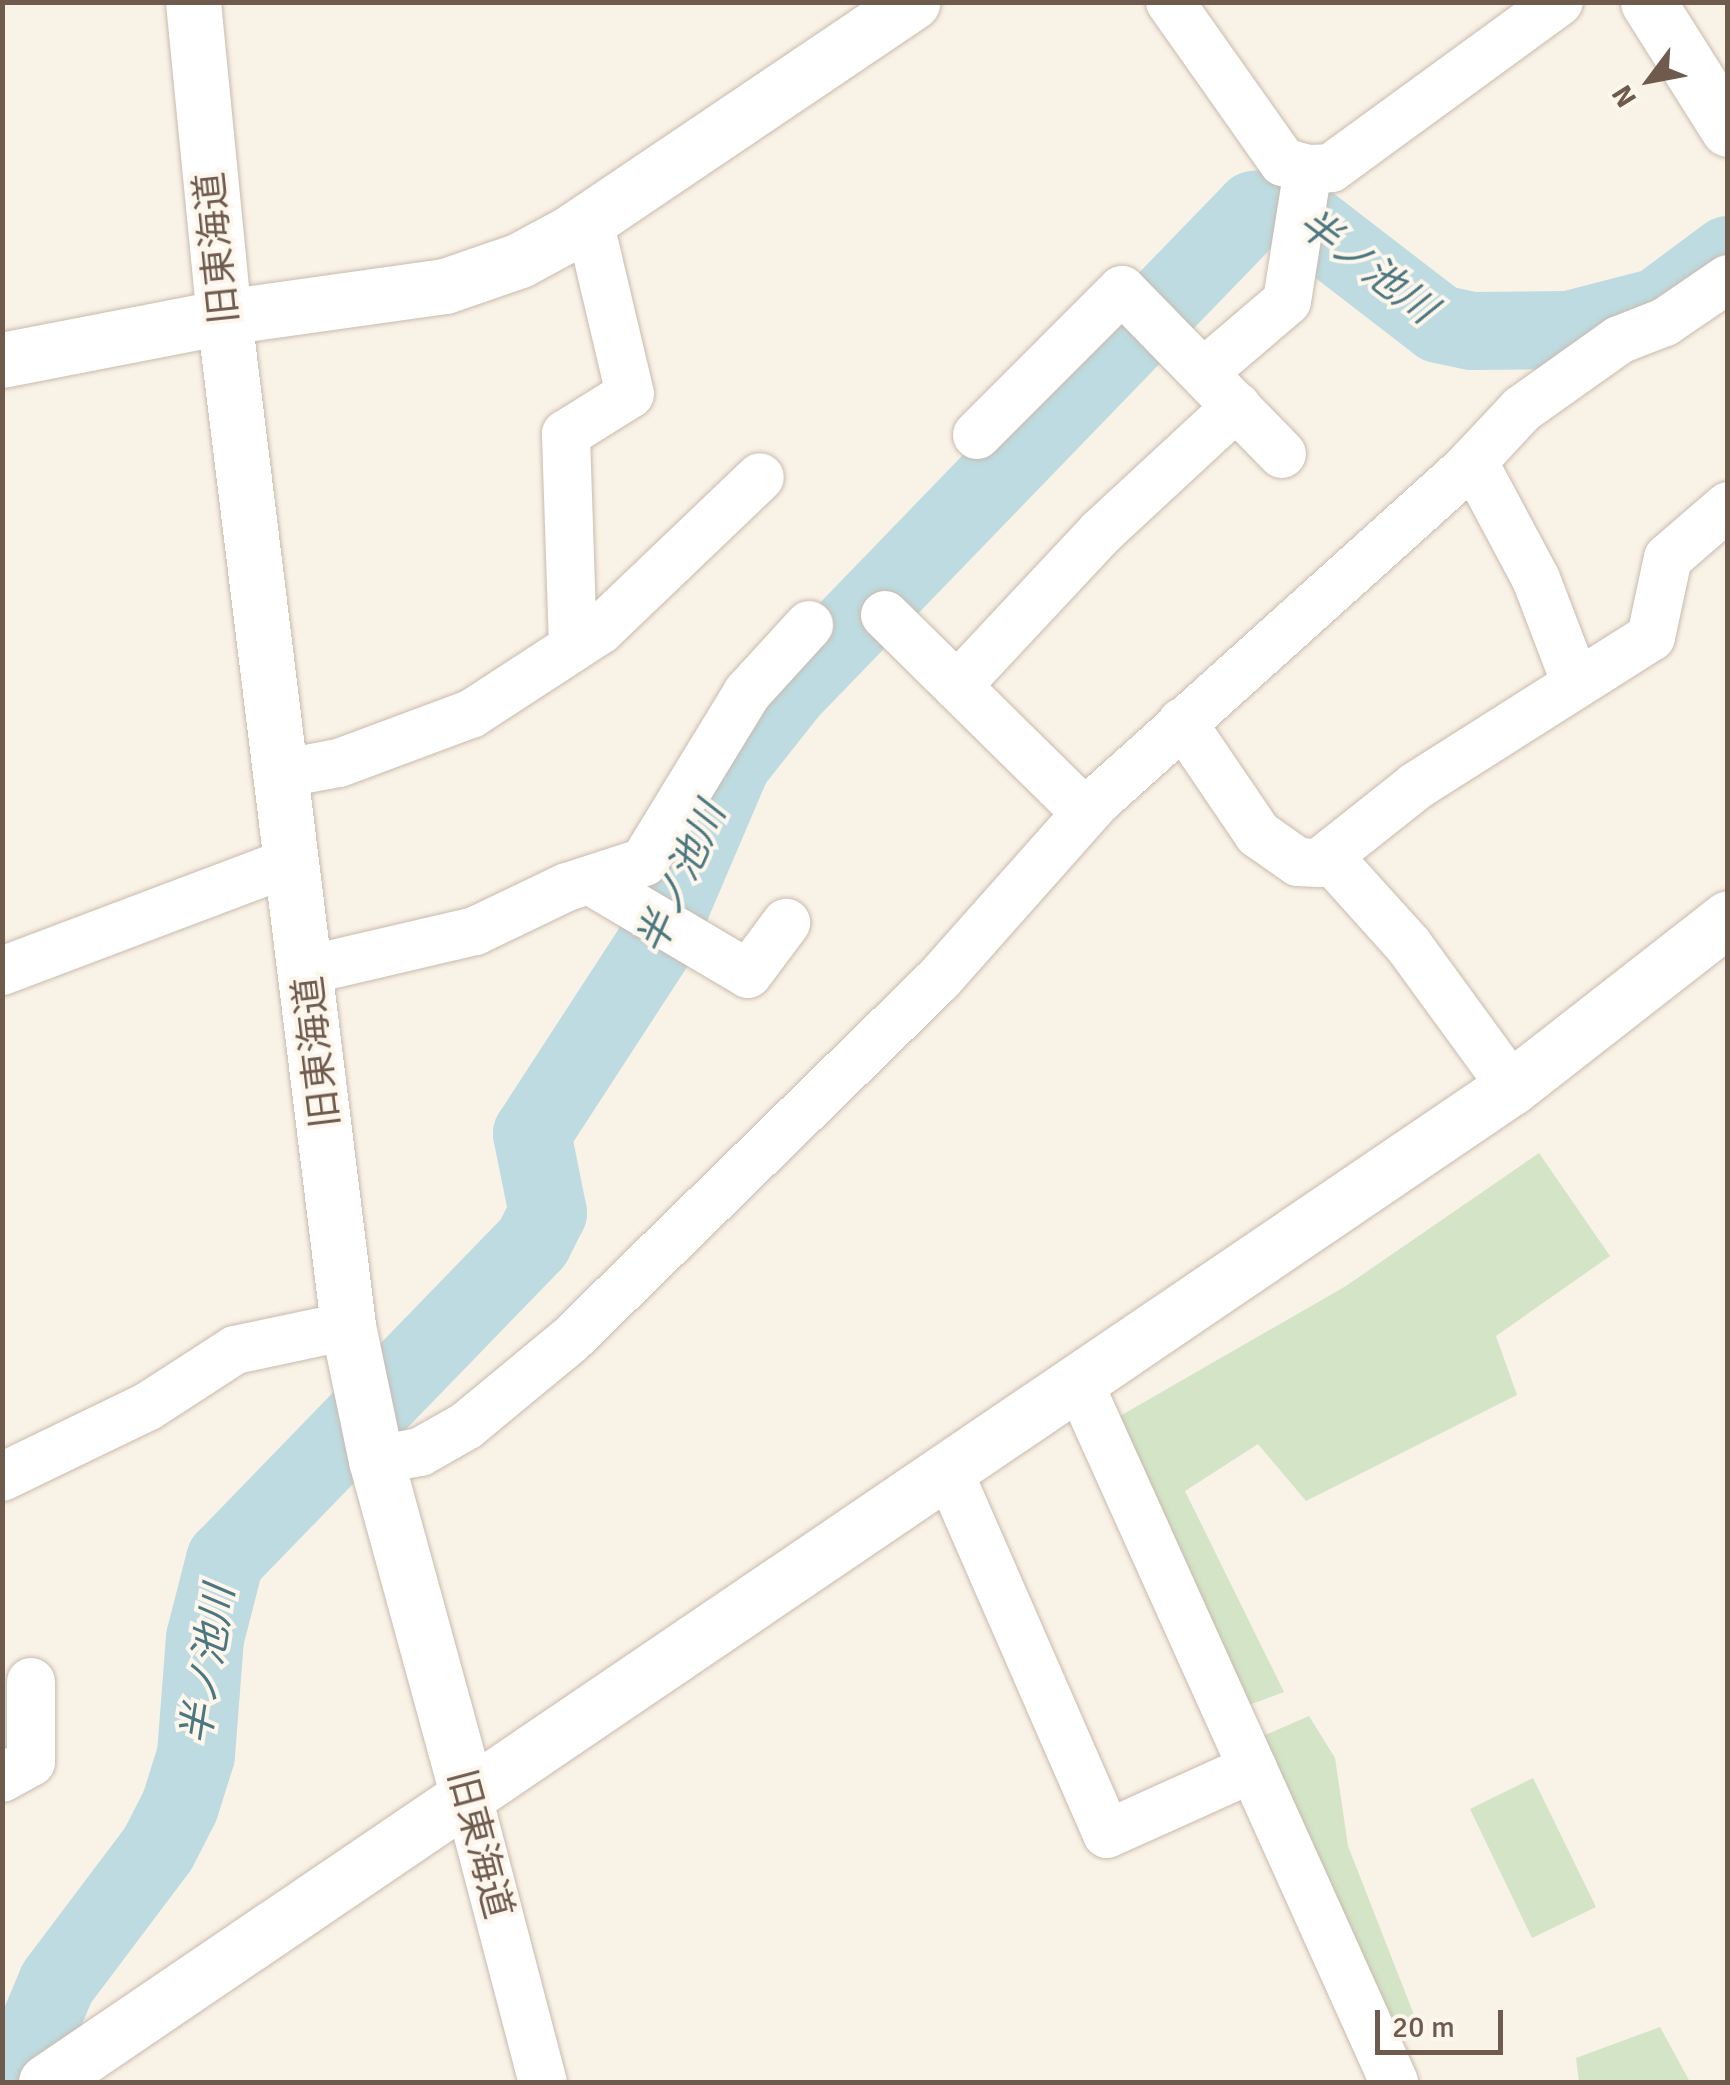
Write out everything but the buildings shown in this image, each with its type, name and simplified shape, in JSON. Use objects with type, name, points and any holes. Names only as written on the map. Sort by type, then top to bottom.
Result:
[{"type":"street","name":"旧東海道","points":[[192,2],[224,318],[291,862],[308,970],[348,1326],[376,1460],[543,2082]]},
{"type":"street","points":[[2,360],[224,318],[444,286],[520,260],[589,220],[912,2]]},
{"type":"street","points":[[1170,2],[1283,162],[1301,197],[1288,301],[1204,372]]},
{"type":"street","points":[[1301,197],[1331,168],[1559,2]]},
{"type":"street","points":[[1648,2],[1728,129]]},
{"type":"street","points":[[573,647],[566,434],[630,394],[589,220]]},
{"type":"street","points":[[376,1460],[420,1452],[466,1426],[570,1340],[938,980],[1086,813],[1182,722],[1558,382],[1728,279]]},
{"type":"street","points":[[976,435],[1122,290],[1282,454]]},
{"type":"street","points":[[958,686],[1101,532],[1237,406]]},
{"type":"street","points":[[1473,462],[1536,579],[1576,684]]},
{"type":"street","points":[[280,774],[339,762],[471,714],[600,630],[760,477]]},
{"type":"street","points":[[1182,722],[1258,834],[1298,862],[1330,857],[1416,786],[1651,637],[1668,558],[1728,506]]},
{"type":"street","points":[[885,615],[1086,813]]},
{"type":"street","points":[[308,970],[475,931],[644,862],[659,844],[747,693],[809,625]]},
{"type":"street","points":[[1330,857],[1409,946],[1512,1087]]},
{"type":"street","points":[[2,971],[291,862]]},
{"type":"street","points":[[591,881],[748,974],[786,923]]},
{"type":"street","points":[[46,2082],[1512,1087],[1728,918]]},
{"type":"street","points":[[2,1477],[132,1415],[235,1350],[348,1326]]},
{"type":"street","points":[[1078,1381],[1394,2082]]},
{"type":"street","points":[[948,1470],[1107,1834],[1253,1768]]},
{"type":"street","points":[[2,1778],[31,1762],[31,1682]]},
{"type":"green space","points":[[1539,1153],[1610,1256],[1496,1336],[1517,1395],[1306,1501],[1258,1444],[1185,1491],[1284,1692],[1249,1705],[1120,1416],[1346,1286]]},
{"type":"green space","points":[[1309,1716],[1335,1758],[1348,1846],[1416,2020],[1368,2023],[1263,1736]]},
{"type":"green space","points":[[1533,1778],[1596,1907],[1532,1938],[1470,1809]]},
{"type":"green space","points":[[1660,2027],[1690,2082],[1579,2082],[1576,2058]]},
{"type":"waterway","name":"半ノ池川","points":[[2,2063],[31,2045],[57,1983],[158,1849],[180,1806],[196,1755],[205,1638],[225,1560],[533,1242],[548,1213],[532,1134],[654,946],[732,763],[789,691],[1254,210],[1286,206],[1439,324],[1472,331],[1569,330],[1658,307],[1728,255]]}]
